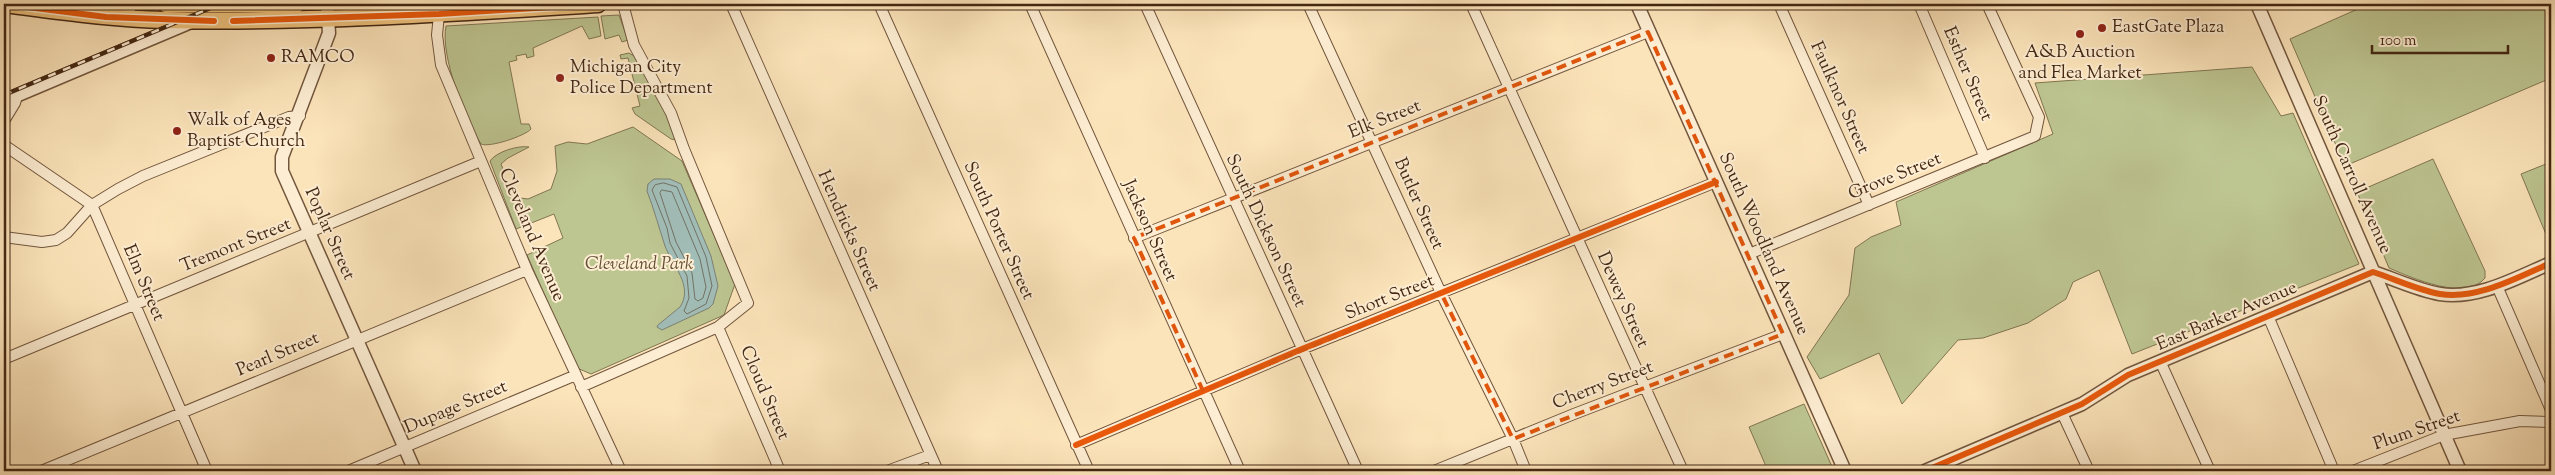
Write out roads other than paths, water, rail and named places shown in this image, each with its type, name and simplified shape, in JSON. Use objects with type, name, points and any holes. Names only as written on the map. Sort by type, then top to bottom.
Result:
[{"type":"main road","points":[[4,4],[129,11],[196,20],[328,11],[598,4]]},
{"type":"main road","points":[[166,4],[297,4]]},
{"type":"street","points":[[581,387],[718,326],[748,303],[684,149],[671,112],[634,45],[623,4]]},
{"type":"street","name":"Hendricks Street","points":[[731,4],[938,471]]},
{"type":"street","name":"South Porter Street","points":[[879,4],[1089,471]]},
{"type":"street","name":"Jackson Street","points":[[1030,4],[1240,471]]},
{"type":"street","name":"South Dickson Street","points":[[1145,4],[1232,199],[1358,471]]},
{"type":"street","name":"Butler Street","points":[[1308,4],[1441,293],[1513,439],[1526,471]]},
{"type":"street","name":"Dewey Street","points":[[1471,4],[1682,471]]},
{"type":"street","name":"South Woodland Avenue","points":[[1637,4],[1845,471]]},
{"type":"street","name":"Faulknor Street","points":[[1779,4],[1869,205]]},
{"type":"street","name":"Esther Street","points":[[1918,4],[1985,158]]},
{"type":"street","name":"Grove Street","points":[[1749,254],[2035,136],[2039,116],[1987,4]]},
{"type":"street","name":"South Carroll Avenue","points":[[2257,4],[2460,471]]},
{"type":"street","name":"Cleveland Avenue","points":[[440,9],[437,36],[440,65],[527,270],[621,471]]},
{"type":"street","name":"Poplar Street","points":[[328,11],[330,33],[300,116],[282,157],[282,171],[415,471]]},
{"type":"street","points":[[4,101],[196,20]]},
{"type":"street","name":"Elk Street","points":[[1134,238],[1648,32]]},
{"type":"street","points":[[4,121],[15,103],[16,96]]},
{"type":"street","points":[[4,237],[42,242],[56,240],[67,233],[92,205],[143,176],[288,117],[300,116]]},
{"type":"street","points":[[4,145],[92,205]]},
{"type":"street","name":"Tremont Street","points":[[4,359],[481,161]]},
{"type":"street","name":"Short Street","points":[[1076,445],[1302,350],[1716,182]]},
{"type":"street","name":"Elm Street","points":[[92,205],[207,471]]},
{"type":"street","points":[[2373,272],[2425,290],[2459,295],[2496,286],[2551,263]]},
{"type":"street","name":"Pearl Street","points":[[41,471],[527,270]]},
{"type":"street","name":"East Barker Avenue","points":[[1924,471],[2096,397],[2128,375],[2373,272]]},
{"type":"street","points":[[2496,286],[2551,410]]},
{"type":"street","points":[[2268,316],[2334,471]]},
{"type":"street","name":"Cloud Street","points":[[718,326],[780,471]]},
{"type":"street","name":"Cherry Street","points":[[1434,471],[1783,334]]},
{"type":"street","points":[[2160,362],[2210,471]]},
{"type":"street","name":"Dupage Street","points":[[348,471],[576,376]]},
{"type":"street","points":[[2062,413],[2089,471]]},
{"type":"street","name":"Plum Street","points":[[2353,471],[2444,435],[2520,421],[2551,422]]},
{"type":"street","points":[[887,471],[930,455]]},
{"type":"water","points":[[654,179],[670,179],[681,184],[711,256],[718,286],[713,304],[709,308],[662,330],[657,327],[658,325],[680,307],[685,291],[680,276],[665,246],[647,191],[648,184]]},
{"type":"railway","points":[[4,95],[220,4]]},
{"type":"place","name":"EastGate Plaza","points":[[2102,28]]},
{"type":"place","name":"A&B Auction and Flea Market","points":[[2080,34]]},
{"type":"place","name":"RAMCO","points":[[271,58]]},
{"type":"place","name":"Michigan City Police Department","points":[[560,78]]},
{"type":"place","name":"Walk of Ages Baptist Church","points":[[177,131]]},
{"type":"park label","name":"Cleveland Park","points":[[639,265]]}]
